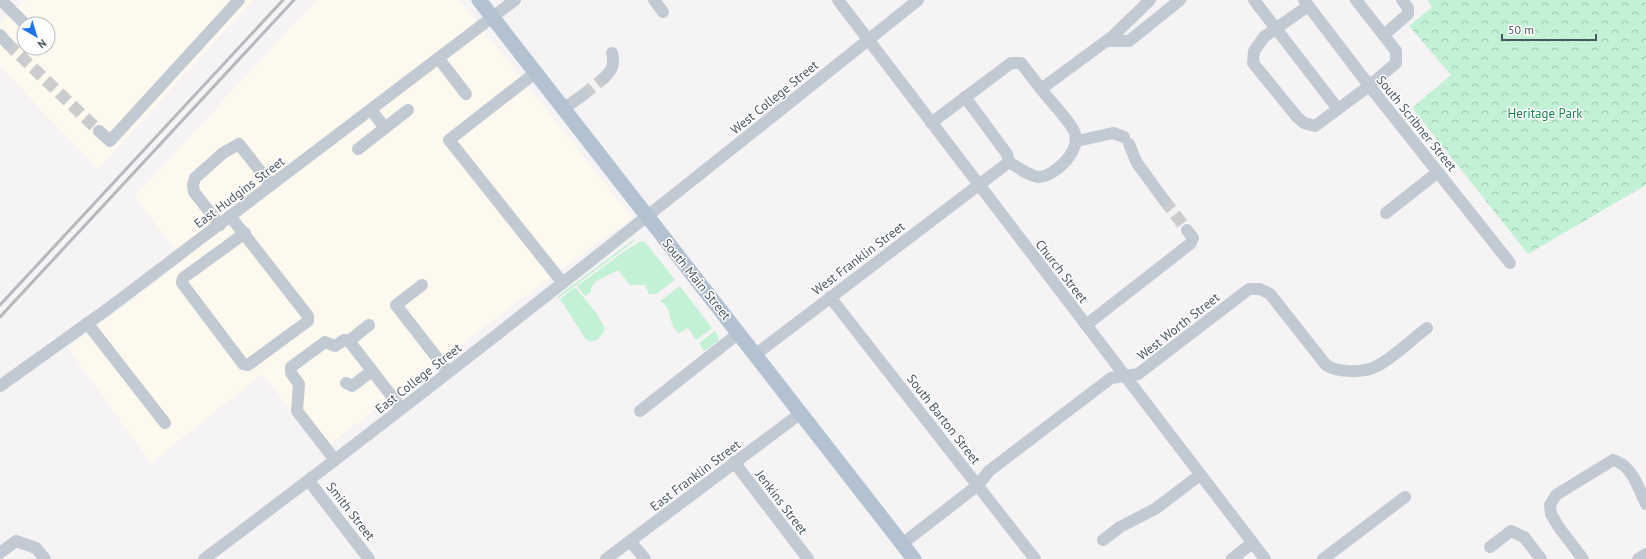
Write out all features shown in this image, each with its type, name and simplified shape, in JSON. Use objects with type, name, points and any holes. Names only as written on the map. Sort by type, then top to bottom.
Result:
[{"type":"main road","name":"South Main Street","points":[[479,0],[756,354],[914,559]]},
{"type":"street","points":[[1,0],[17,16]]},
{"type":"street","points":[[99,131],[110,141],[239,0]]},
{"type":"street","name":"East Hudgins Street","points":[[0,386],[87,324],[220,225],[515,0]]},
{"type":"street","points":[[654,0],[663,12]]},
{"type":"street","name":"Church Street","points":[[838,0],[1265,559]]},
{"type":"street","name":"West College Street","points":[[647,216],[918,0]]},
{"type":"street","points":[[1042,89],[1106,41],[1150,0]]},
{"type":"street","points":[[1106,41],[1129,41],[1180,0]]},
{"type":"street","points":[[1254,0],[1275,29],[1291,46],[1338,109]]},
{"type":"street","points":[[1306,3],[1264,37],[1254,51],[1253,63],[1297,117],[1304,123],[1315,126],[1369,86],[1396,63],[1396,51],[1356,0]]},
{"type":"street","points":[[1382,33],[1385,34],[1408,14],[1408,8],[1402,0]]},
{"type":"street","name":"South Scribner Street","points":[[1306,3],[1369,86],[1510,263]]},
{"type":"street","points":[[604,78],[611,71],[613,58]]},
{"type":"street","points":[[439,59],[466,94]]},
{"type":"street","points":[[931,123],[965,97],[1011,63],[1021,63],[1074,131],[1076,141],[1074,150],[1068,159],[1046,176],[1037,177],[1009,162],[1007,154],[965,97]]},
{"type":"street","points":[[535,73],[449,140],[562,282]]},
{"type":"street","points":[[563,109],[583,95]]},
{"type":"street","points":[[371,110],[385,128]]},
{"type":"street","points":[[358,149],[408,110]]},
{"type":"street","points":[[1076,141],[1113,133],[1127,140],[1137,163],[1164,200]]},
{"type":"street","points":[[220,225],[194,192],[193,185],[195,178],[222,153],[239,144],[271,185]]},
{"type":"street","name":"West Franklin Street","points":[[756,354],[978,184],[1009,162]]},
{"type":"street","points":[[1386,213],[1438,172]]},
{"type":"street","points":[[230,216],[245,233],[308,316],[308,321],[248,365],[243,364],[182,283],[183,278],[245,233]]},
{"type":"street","name":"East College Street","points":[[204,559],[309,481],[647,216]]},
{"type":"street","points":[[1086,325],[1190,244],[1193,238],[1187,230]]},
{"type":"street","points":[[422,285],[396,305],[448,372]]},
{"type":"street","name":"West Worth Street","points":[[902,544],[978,484],[989,471],[1112,378],[1138,374],[1248,289],[1260,289],[1270,294],[1326,365],[1332,369],[1361,370],[1377,366],[1427,328]]},
{"type":"street","name":"South Barton Street","points":[[830,297],[978,484],[1035,559]]},
{"type":"street","points":[[87,324],[165,423]]},
{"type":"street","points":[[335,460],[296,411],[299,384],[290,373],[291,367],[324,342],[336,346],[344,340],[348,341],[369,325]]},
{"type":"street","points":[[640,410],[739,333]]},
{"type":"street","points":[[348,341],[401,408]]},
{"type":"street","points":[[346,383],[352,386],[372,371]]},
{"type":"street","name":"East Franklin Street","points":[[606,559],[801,413]]},
{"type":"street","points":[[1583,559],[1552,514],[1550,505],[1556,496],[1613,460],[1622,462],[1628,467],[1646,504]]},
{"type":"street","name":"Jenkins Street","points":[[734,462],[802,557]]},
{"type":"street","points":[[1103,540],[1120,527],[1155,509],[1200,475]]},
{"type":"street","name":"Smith Street","points":[[309,481],[370,559]]},
{"type":"street","points":[[1324,559],[1405,497]]},
{"type":"street","points":[[1490,547],[1511,531],[1524,537],[1541,559]]},
{"type":"street","points":[[0,553],[16,541],[36,548],[45,559]]},
{"type":"street","points":[[630,541],[645,559]]},
{"type":"street","points":[[1232,559],[1252,543]]},
{"type":"street","points":[[1638,559],[1646,554]]},
{"type":"shaded area","points":[[25,0],[253,0],[98,169],[0,67],[0,23]]},
{"type":"shaded area","points":[[316,0],[459,0],[632,218],[541,284],[322,450],[262,374],[151,463],[68,348],[183,261],[135,196]]},
{"type":"green space","name":"Heritage Park","points":[[1427,0],[1646,0],[1646,185],[1528,254],[1412,108],[1451,75],[1409,26],[1432,7]]},
{"type":"green space","points":[[636,238],[632,243],[557,299],[558,296]]},
{"type":"green space","points":[[641,241],[645,242],[675,280],[656,294],[649,294],[645,285],[630,285],[618,270],[595,282],[591,288],[591,292],[585,296],[577,286]]},
{"type":"green space","points":[[680,286],[712,328],[696,340],[688,328],[679,333],[675,329],[667,308],[660,301]]},
{"type":"green space","points":[[575,287],[597,314],[605,328],[597,340],[588,341],[585,338],[560,299]]},
{"type":"green space","points":[[715,331],[718,336],[718,341],[704,351],[699,343]]},
{"type":"tunnel","points":[[7,43],[99,131]]},
{"type":"tunnel","points":[[583,95],[604,78]]},
{"type":"tunnel","points":[[1164,200],[1187,230]]},
{"type":"railway","points":[[0,305],[283,0]]},
{"type":"railway","points":[[0,317],[294,0]]}]
